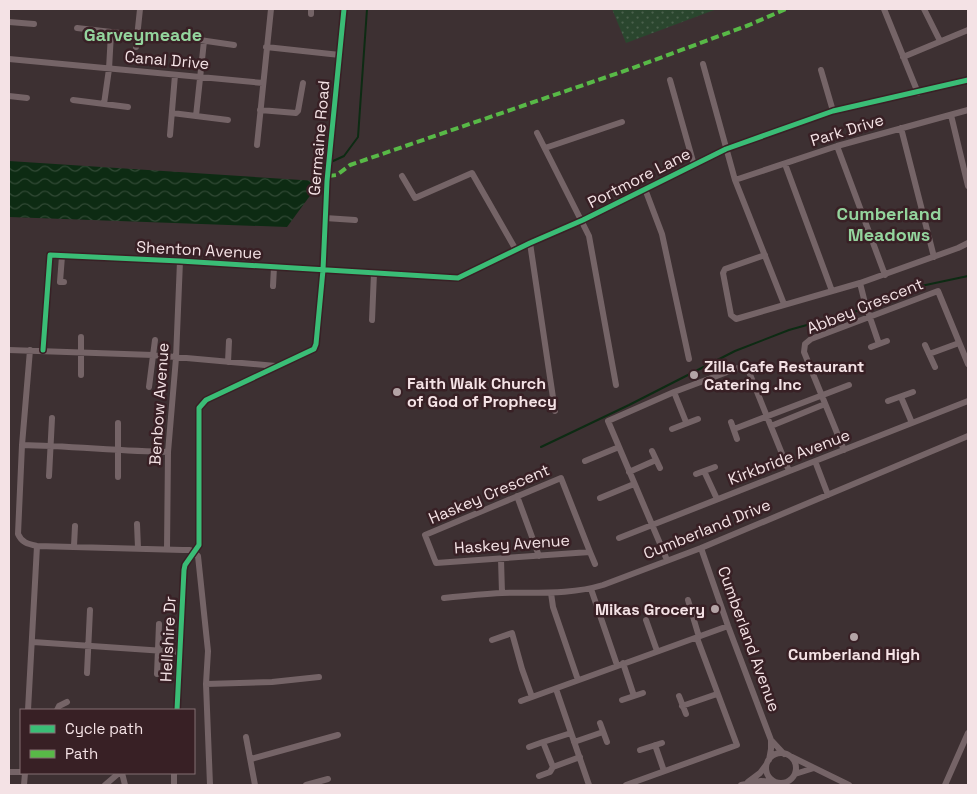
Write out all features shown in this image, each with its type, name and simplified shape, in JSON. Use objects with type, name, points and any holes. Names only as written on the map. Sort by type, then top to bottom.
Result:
[{"type":"street","points":[[136,47],[140,9]]},
{"type":"street","points":[[257,145],[271,9]]},
{"type":"street","name":"Germaine Road","points":[[323,270],[329,156],[344,9]]},
{"type":"street","points":[[884,9],[918,93]]},
{"type":"street","points":[[924,9],[940,41]]},
{"type":"street","points":[[9,22],[34,24]]},
{"type":"street","points":[[77,28],[137,35]]},
{"type":"street","points":[[904,57],[968,30]]},
{"type":"street","points":[[104,104],[111,33]]},
{"type":"street","points":[[179,37],[234,45]]},
{"type":"street","points":[[196,116],[204,41]]},
{"type":"street","points":[[266,47],[340,55]]},
{"type":"street","name":"Canal Drive","points":[[9,60],[263,82]]},
{"type":"street","points":[[703,64],[736,180],[784,304]]},
{"type":"street","points":[[822,70],[833,111]]},
{"type":"street","points":[[170,135],[176,74]]},
{"type":"street","points":[[670,80],[694,165]]},
{"type":"street","name":"Portmore Lane","points":[[323,270],[458,278],[583,220],[726,149],[833,111],[968,80]]},
{"type":"street","points":[[260,110],[296,113],[298,111],[302,83]]},
{"type":"street","points":[[9,96],[27,98]]},
{"type":"street","points":[[73,100],[128,107]]},
{"type":"street","name":"Park Drive","points":[[736,180],[836,146],[968,110]]},
{"type":"street","points":[[172,113],[228,120]]},
{"type":"street","points":[[951,115],[968,186]]},
{"type":"street","points":[[545,148],[622,122]]},
{"type":"street","points":[[901,128],[934,257]]},
{"type":"street","points":[[537,133],[583,220],[589,236],[616,385]]},
{"type":"street","points":[[836,146],[885,275]]},
{"type":"street","points":[[785,164],[832,291]]},
{"type":"street","points":[[402,176],[415,198],[472,173],[516,250]]},
{"type":"street","points":[[645,189],[662,234],[689,359]]},
{"type":"street","points":[[325,218],[355,220]]},
{"type":"street","points":[[530,243],[555,411]]},
{"type":"street","points":[[765,255],[725,269],[723,273],[731,315],[736,319],[885,275],[968,243]]},
{"type":"street","points":[[43,350],[50,255],[62,256],[60,282],[64,282]]},
{"type":"street","name":"Shenton Avenue","points":[[62,256],[323,270]]},
{"type":"street","name":"Benbow Avenue","points":[[167,549],[168,452],[176,358],[180,261]]},
{"type":"street","points":[[273,286],[274,267]]},
{"type":"street","points":[[194,553],[199,544],[200,408],[206,400],[314,349],[323,270]]},
{"type":"street","points":[[372,320],[374,273]]},
{"type":"street","points":[[860,283],[879,344]]},
{"type":"street","name":"Abbey Crescent","points":[[844,450],[804,352],[805,344],[811,339],[938,291],[959,342],[967,356],[968,364]]},
{"type":"street","points":[[81,338],[81,374]]},
{"type":"street","points":[[149,387],[156,340]]},
{"type":"street","points":[[228,362],[229,341]]},
{"type":"street","points":[[871,347],[887,341]]},
{"type":"street","points":[[929,354],[959,342]]},
{"type":"street","points":[[925,344],[934,367]]},
{"type":"street","points":[[9,350],[153,355],[277,366]]},
{"type":"street","points":[[30,350],[22,445],[18,534],[21,541],[37,546],[190,550],[200,560],[208,651],[206,684],[210,785]]},
{"type":"street","points":[[667,560],[608,421],[674,392],[738,368],[746,368],[790,471]]},
{"type":"street","points":[[734,429],[849,385]]},
{"type":"street","points":[[674,392],[686,422]]},
{"type":"street","points":[[888,401],[913,392]]},
{"type":"street","points":[[901,397],[912,423]]},
{"type":"street","name":"Kirkbride Avenue","points":[[619,538],[968,401]]},
{"type":"street","points":[[770,426],[824,404]]},
{"type":"street","points":[[49,476],[52,418]]},
{"type":"street","points":[[672,428],[698,419]]},
{"type":"street","points":[[731,422],[737,439]]},
{"type":"street","points":[[118,423],[118,477]]},
{"type":"street","name":"Cumberland Drive","points":[[444,598],[502,593],[551,593],[591,589],[701,548],[968,436]]},
{"type":"street","points":[[22,445],[119,452],[168,452]]},
{"type":"street","points":[[585,461],[619,447]]},
{"type":"street","points":[[652,451],[660,468]]},
{"type":"street","points":[[630,472],[656,460]]},
{"type":"street","points":[[815,461],[828,494]]},
{"type":"street","points":[[696,474],[715,467]]},
{"type":"street","points":[[704,471],[717,499]]},
{"type":"street","name":"Haskey Crescent","points":[[425,535],[561,478],[595,564]]},
{"type":"street","points":[[600,498],[634,484]]},
{"type":"street","points":[[517,496],[539,556]]},
{"type":"street","points":[[137,524],[138,548]]},
{"type":"street","points":[[74,546],[75,526]]},
{"type":"street","name":"Haskey Avenue","points":[[425,535],[436,563],[590,552]]},
{"type":"street","points":[[28,709],[37,546]]},
{"type":"street","name":"Cumberland Avenue","points":[[701,548],[771,740],[768,763]]},
{"type":"street","name":"Hellshire Dr","points":[[177,709],[184,570],[185,565],[194,553]]},
{"type":"street","points":[[501,559],[502,593]]},
{"type":"street","points":[[591,589],[634,696]]},
{"type":"street","points":[[551,593],[553,607],[578,680]]},
{"type":"street","points":[[626,785],[737,745],[698,638],[688,600]]},
{"type":"street","points":[[87,673],[90,610]]},
{"type":"street","points":[[646,620],[657,651]]},
{"type":"street","points":[[157,674],[159,624]]},
{"type":"street","points":[[521,701],[728,626]]},
{"type":"street","points":[[492,640],[512,633],[532,697]]},
{"type":"street","points":[[33,642],[179,652]]},
{"type":"street","points":[[206,684],[272,682],[318,677]]},
{"type":"street","points":[[556,689],[590,785]]},
{"type":"street","points":[[622,700],[643,693]]},
{"type":"street","points":[[682,706],[717,694]]},
{"type":"street","points":[[679,696],[686,714]]},
{"type":"street","points":[[58,709],[59,706],[67,702]]},
{"type":"street","points":[[600,723],[607,742]]},
{"type":"street","points":[[574,742],[603,732]]},
{"type":"street","points":[[529,747],[571,733]]},
{"type":"street","points":[[945,785],[968,733]]},
{"type":"street","points":[[251,759],[338,735]]},
{"type":"street","points":[[246,737],[255,785]]},
{"type":"street","name":"Cumberland Avenue","points":[[771,740],[786,755],[849,785]]},
{"type":"street","points":[[543,742],[553,767]]},
{"type":"street","points":[[640,750],[658,744],[664,771]]},
{"type":"street","points":[[744,784],[760,773],[778,754],[786,755],[795,764],[795,774]]},
{"type":"street","points":[[539,776],[550,772],[553,767],[580,758]]},
{"type":"street","points":[[768,763],[768,776],[777,782]]},
{"type":"street","points":[[744,784],[787,782],[795,774],[814,768]]},
{"type":"street","points":[[105,785],[119,774]]},
{"type":"street","points":[[306,785],[328,779]]},
{"type":"shaded area","points":[[612,9],[717,9],[626,43]]},
{"type":"water","points":[[9,161],[317,181],[312,193],[287,227],[9,217]]},
{"type":"waterway","points":[[331,162],[344,156],[358,137],[367,9]]},
{"type":"waterway","points":[[317,181],[319,167],[327,164]]},
{"type":"waterway","points":[[868,307],[921,286],[968,276]]},
{"type":"waterway","points":[[541,447],[735,351],[789,330],[864,309]]},
{"type":"marked path","points":[[328,176],[337,175],[350,165],[630,69],[749,25],[786,9]]},
{"type":"cycle path","points":[[177,709],[184,570],[185,565],[199,545],[199,408],[206,400],[314,349],[316,344],[323,270],[327,181],[344,9]]},
{"type":"cycle path","points":[[43,350],[50,255],[458,278],[583,220],[726,149],[833,111],[968,80]]},
{"type":"place","name":"Zilla Cafe Restaurant Catering .Inc","points":[[694,375]]},
{"type":"place","name":"Faith Walk Church of God of Prophecy","points":[[397,392]]},
{"type":"place","name":"Mikas Grocery","points":[[715,609]]},
{"type":"place","name":"Cumberland High","points":[[854,637]]},
{"type":"district","name":"Garveymeade","points":[[143,34]]},
{"type":"district","name":"Cumberland Meadows","points":[[889,223]]}]
